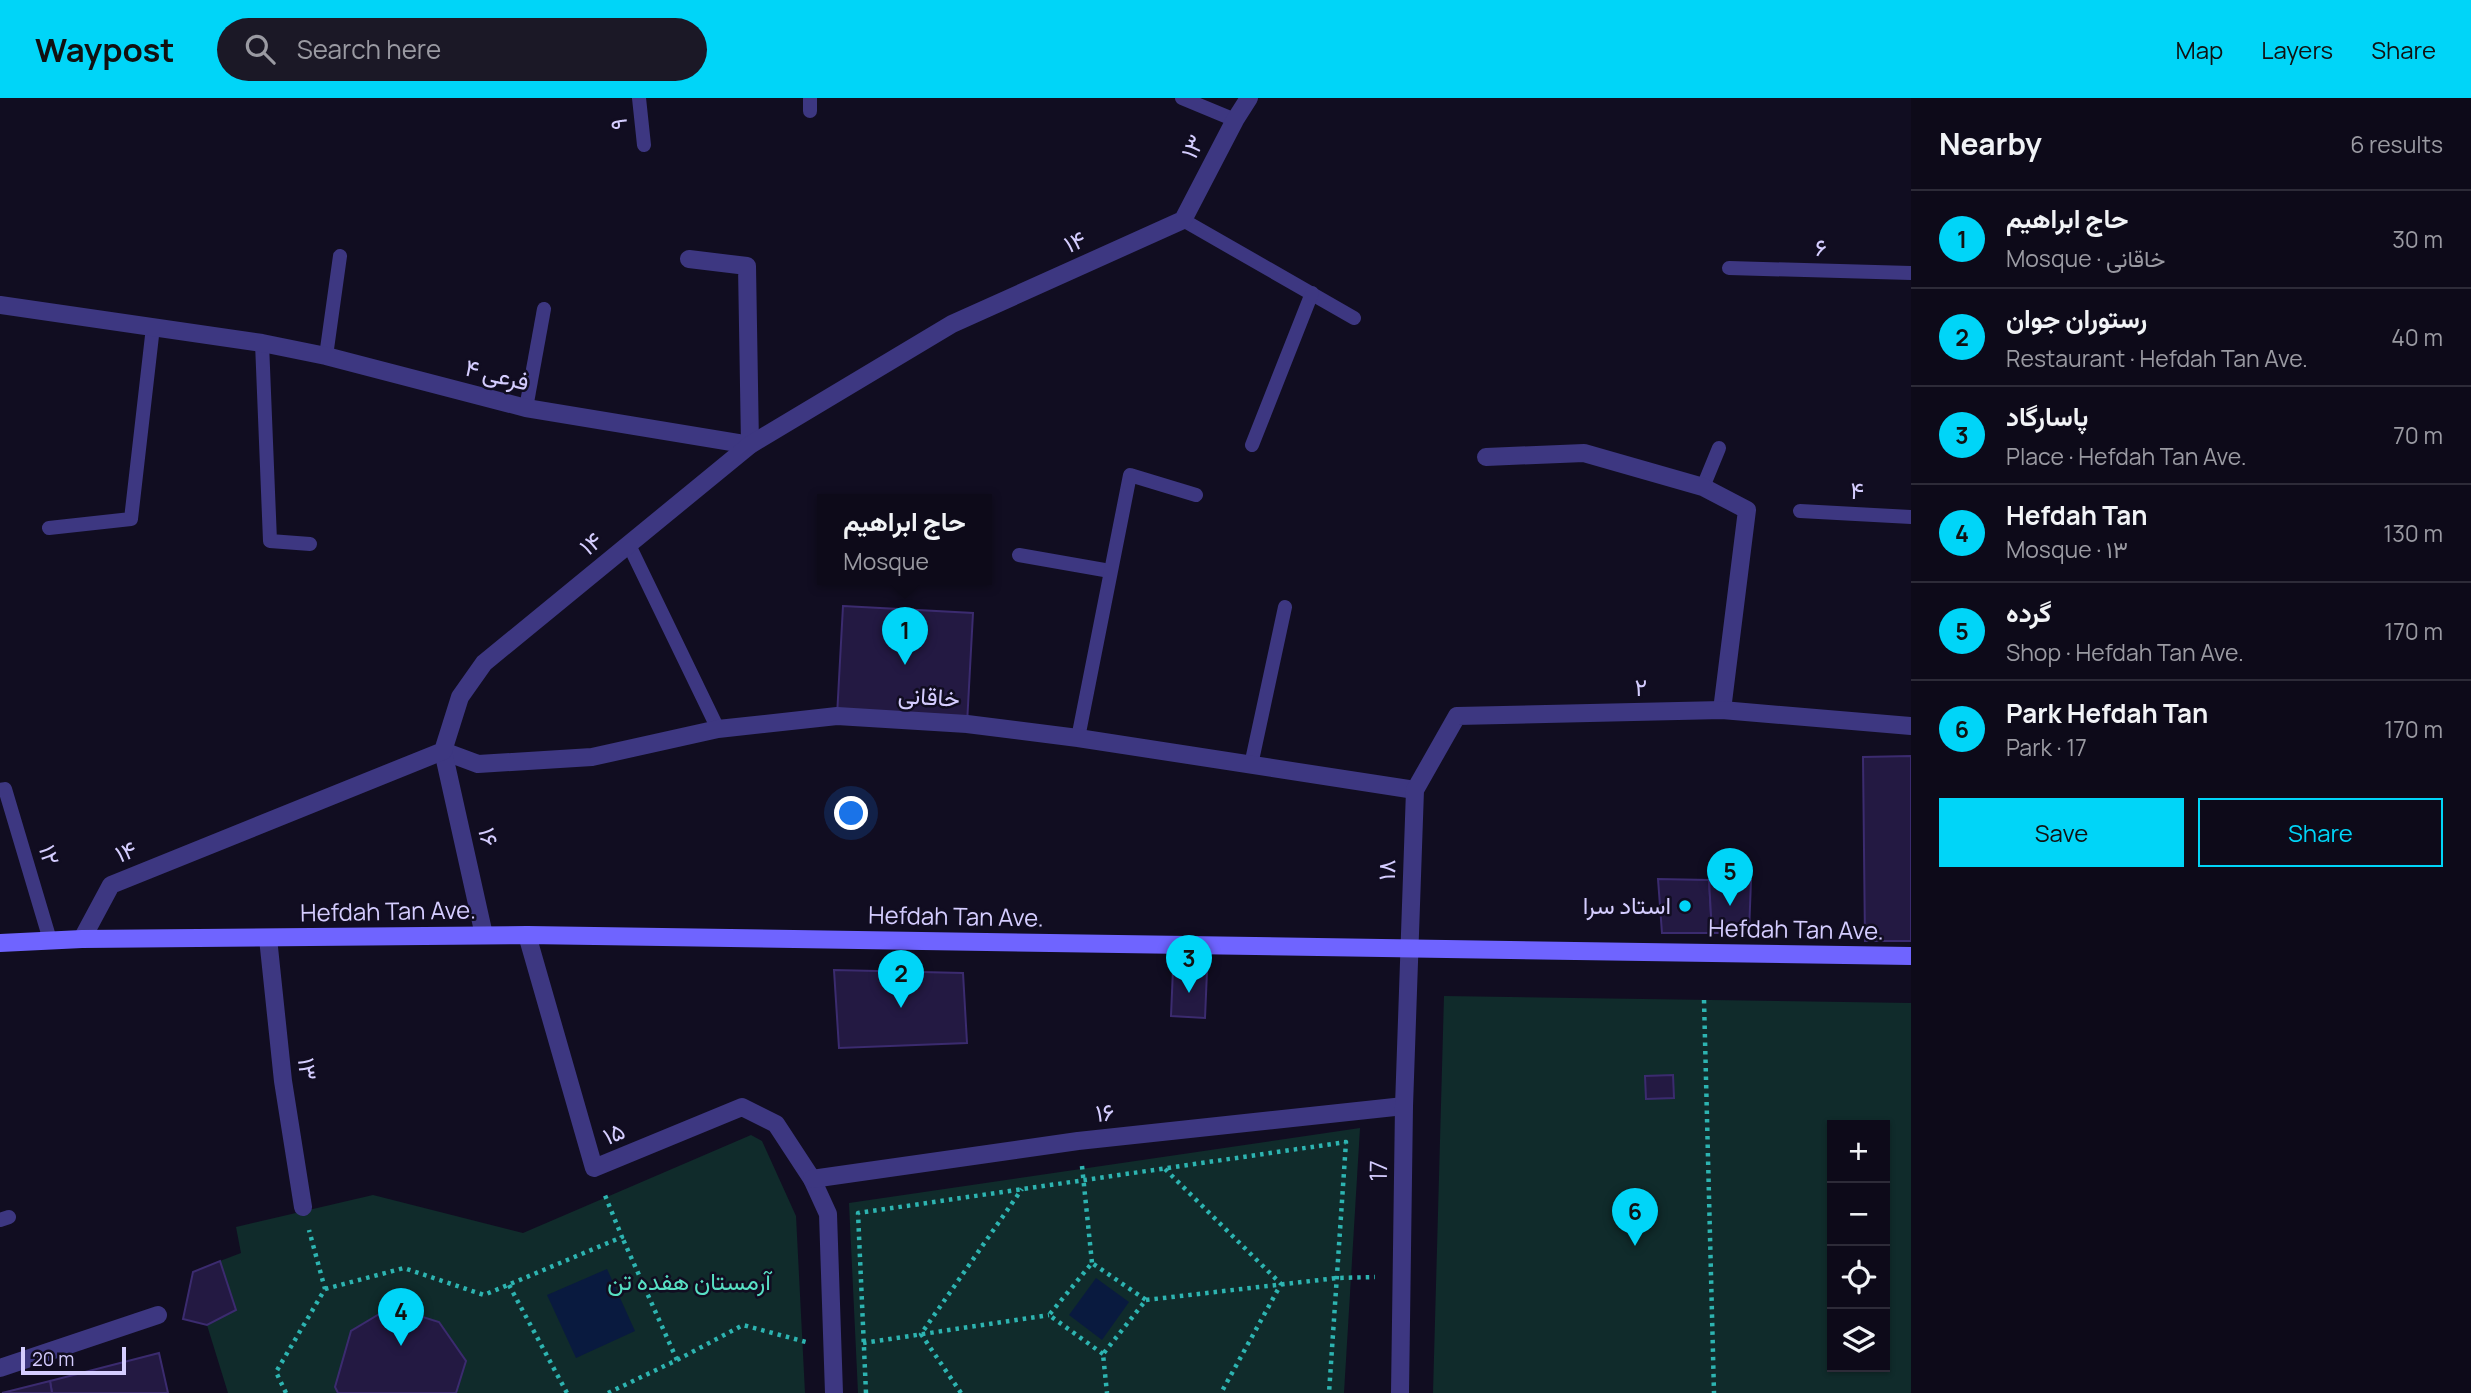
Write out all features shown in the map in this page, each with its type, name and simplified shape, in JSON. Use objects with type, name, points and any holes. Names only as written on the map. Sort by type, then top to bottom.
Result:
[{"type":"main road","name":"Hefdah Tan Ave.","points":[[0,943],[82,939],[527,935],[1911,956]]},
{"type":"street","name":"۱۳","points":[[1184,220],[1249,98]]},
{"type":"street","name":"۱۴","points":[[82,939],[111,885],[443,751],[460,697],[484,663],[750,445],[952,324],[1184,220]]},
{"type":"street","points":[[689,259],[747,266],[750,445]]},
{"type":"street","name":"فرعی ۴","points":[[0,305],[262,343],[326,356],[526,408],[750,445]]},
{"type":"street","points":[[1486,457],[1584,453],[1703,487],[1747,510],[1722,710]]},
{"type":"street","name":"۲","points":[[1415,790],[1457,716],[1722,710],[1911,726]]},
{"type":"street","name":"خاقانی","points":[[443,751],[478,764],[592,757],[718,729],[837,716],[967,724],[1079,738],[1415,790]]},
{"type":"street","name":"۱۶","points":[[443,751],[485,935]]},
{"type":"street","name":"۱۸","points":[[1411,949],[1415,790]]},
{"type":"street","name":"۱۵","points":[[527,935],[594,1168],[742,1107],[776,1124],[812,1179],[828,1214],[834,1393]]},
{"type":"street","name":"۱۳","points":[[268,937],[283,1081],[303,1207]]},
{"type":"street","name":"17","points":[[1400,1393],[1404,1106],[1411,949]]},
{"type":"street","name":"۱۶","points":[[812,1179],[1078,1141],[1404,1106]]},
{"type":"street","points":[[0,1368],[159,1315]]},
{"type":"lane","name":"۹","points":[[639,98],[644,145]]},
{"type":"lane","points":[[1182,98],[1235,120]]},
{"type":"lane","points":[[1184,220],[1354,318]]},
{"type":"lane","points":[[326,356],[340,256]]},
{"type":"lane","name":"۶","points":[[1729,268],[1911,273]]},
{"type":"lane","points":[[1252,445],[1312,293]]},
{"type":"lane","points":[[526,408],[544,309]]},
{"type":"lane","points":[[49,528],[131,519],[153,327]]},
{"type":"lane","points":[[262,343],[270,541],[310,544]]},
{"type":"lane","points":[[1703,487],[1719,448]]},
{"type":"lane","points":[[1079,738],[1130,475],[1196,495]]},
{"type":"lane","name":"۴","points":[[1800,511],[1911,517]]},
{"type":"lane","points":[[629,545],[718,729]]},
{"type":"lane","points":[[1019,555],[1110,571]]},
{"type":"lane","points":[[1251,765],[1285,607]]},
{"type":"lane","name":"۱۲","points":[[0,790],[5,789],[50,940]]},
{"type":"path","points":[[1704,1000],[1714,1393]]},
{"type":"path","points":[[866,1393],[858,1213],[1346,1142],[1329,1393]]},
{"type":"path","points":[[594,1168],[677,1360],[608,1393]]},
{"type":"path","points":[[1164,1168],[1281,1284]]},
{"type":"path","points":[[1084,1179],[1092,1262],[1049,1315],[1103,1354]]},
{"type":"path","points":[[961,1393],[921,1334],[1022,1189]]},
{"type":"path","points":[[303,1207],[325,1289]]},
{"type":"path","points":[[286,1393],[276,1372],[325,1289],[404,1268],[484,1295],[622,1237]]},
{"type":"path","points":[[1092,1262],[1146,1300],[1337,1278],[1402,1276]]},
{"type":"path","points":[[1221,1393],[1281,1284]]},
{"type":"path","points":[[509,1285],[567,1393]]},
{"type":"path","points":[[1107,1393],[1103,1354],[1146,1300]]},
{"type":"green space","points":[[1444,996],[1911,1003],[1911,1393],[1433,1393]]},
{"type":"green space","points":[[1360,1128],[1344,1393],[858,1393],[849,1203]]},
{"type":"green space","name":"آرمستان هفده تن","points":[[751,1135],[762,1141],[796,1216],[805,1393],[228,1393],[207,1325],[220,1261],[241,1253],[236,1227],[373,1195],[523,1233]]},
{"type":"water","points":[[607,1269],[635,1331],[576,1358],[547,1295]]},
{"type":"water","points":[[1096,1278],[1129,1302],[1102,1340],[1069,1315]]},
{"type":"building","points":[[843,606],[973,613],[967,724],[837,716]]},
{"type":"building","points":[[1911,756],[1911,941],[1865,941],[1863,757]]},
{"type":"building","name":"استاد سرا","points":[[1658,879],[1709,880],[1712,933],[1662,933]]},
{"type":"building","points":[[1709,880],[1751,880],[1749,933],[1712,933]]},
{"type":"building","points":[[1173,969],[1207,971],[1205,1018],[1171,1016]]},
{"type":"building","points":[[834,970],[963,973],[967,1043],[839,1048]]},
{"type":"building","points":[[1673,1075],[1674,1098],[1646,1099],[1645,1076]]},
{"type":"building","points":[[220,1261],[236,1310],[207,1325],[183,1319],[193,1272]]},
{"type":"building","points":[[391,1307],[439,1322],[466,1361],[456,1393],[338,1393],[335,1387],[351,1331]]},
{"type":"building","points":[[159,1353],[168,1393],[52,1393],[50,1381]]},
{"type":"building","points":[[50,1381],[52,1393],[2,1393]]},
{"type":"place","name":"حاج ابراهیم","points":[[905,665]]},
{"type":"place","name":"استاد سرا","points":[[1685,906]]},
{"type":"place","name":"گرده","points":[[1730,906]]},
{"type":"place","name":"پاسارگاد","points":[[1189,993]]},
{"type":"place","name":"رستوران جوان","points":[[901,1008]]},
{"type":"place","name":"Park Hefdah Tan","points":[[1635,1246]]},
{"type":"place","name":"Hefdah Tan","points":[[401,1346]]}]
